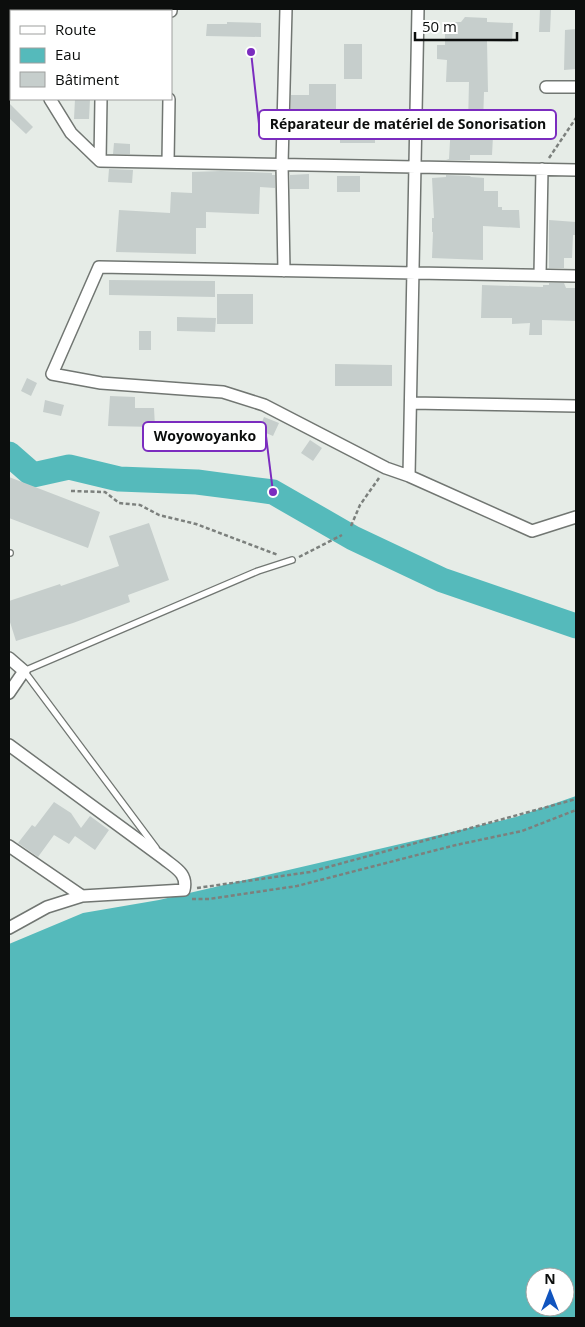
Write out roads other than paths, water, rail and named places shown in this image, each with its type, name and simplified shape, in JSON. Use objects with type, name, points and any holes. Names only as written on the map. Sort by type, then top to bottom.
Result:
[{"type":"street","points":[[284,271],[282,164],[286,9]]},
{"type":"street","points":[[409,476],[418,9]]},
{"type":"street","points":[[546,87],[576,87]]},
{"type":"street","points":[[51,100],[71,133],[100,161],[576,170]]},
{"type":"street","points":[[100,161],[101,100]]},
{"type":"street","points":[[168,162],[169,100]]},
{"type":"street","points":[[540,276],[542,169]]},
{"type":"street","points":[[576,276],[99,267],[52,374],[101,383],[223,392],[264,405],[386,468],[409,476],[532,531],[576,516]]},
{"type":"street","points":[[410,403],[576,406]]},
{"type":"street","points":[[9,658],[24,671],[9,693]]},
{"type":"street","points":[[9,746],[163,858],[184,875],[186,880],[184,890],[82,896],[48,907],[9,928]]},
{"type":"street","points":[[9,846],[82,896]]},
{"type":"lane","points":[[163,858],[24,671],[258,571],[292,560]]},
{"type":"water","points":[[576,796],[576,1318],[9,1318],[9,944],[83,913],[159,900],[516,817]]},
{"type":"waterway","points":[[9,454],[33,475],[69,467],[119,479],[197,482],[273,492],[353,538],[442,580],[576,626]]},
{"type":"place","name":"Réparateur de matériel de Sonorisation","points":[[251,52]]},
{"type":"place","name":"Woyowoyanko","points":[[273,492]]}]
